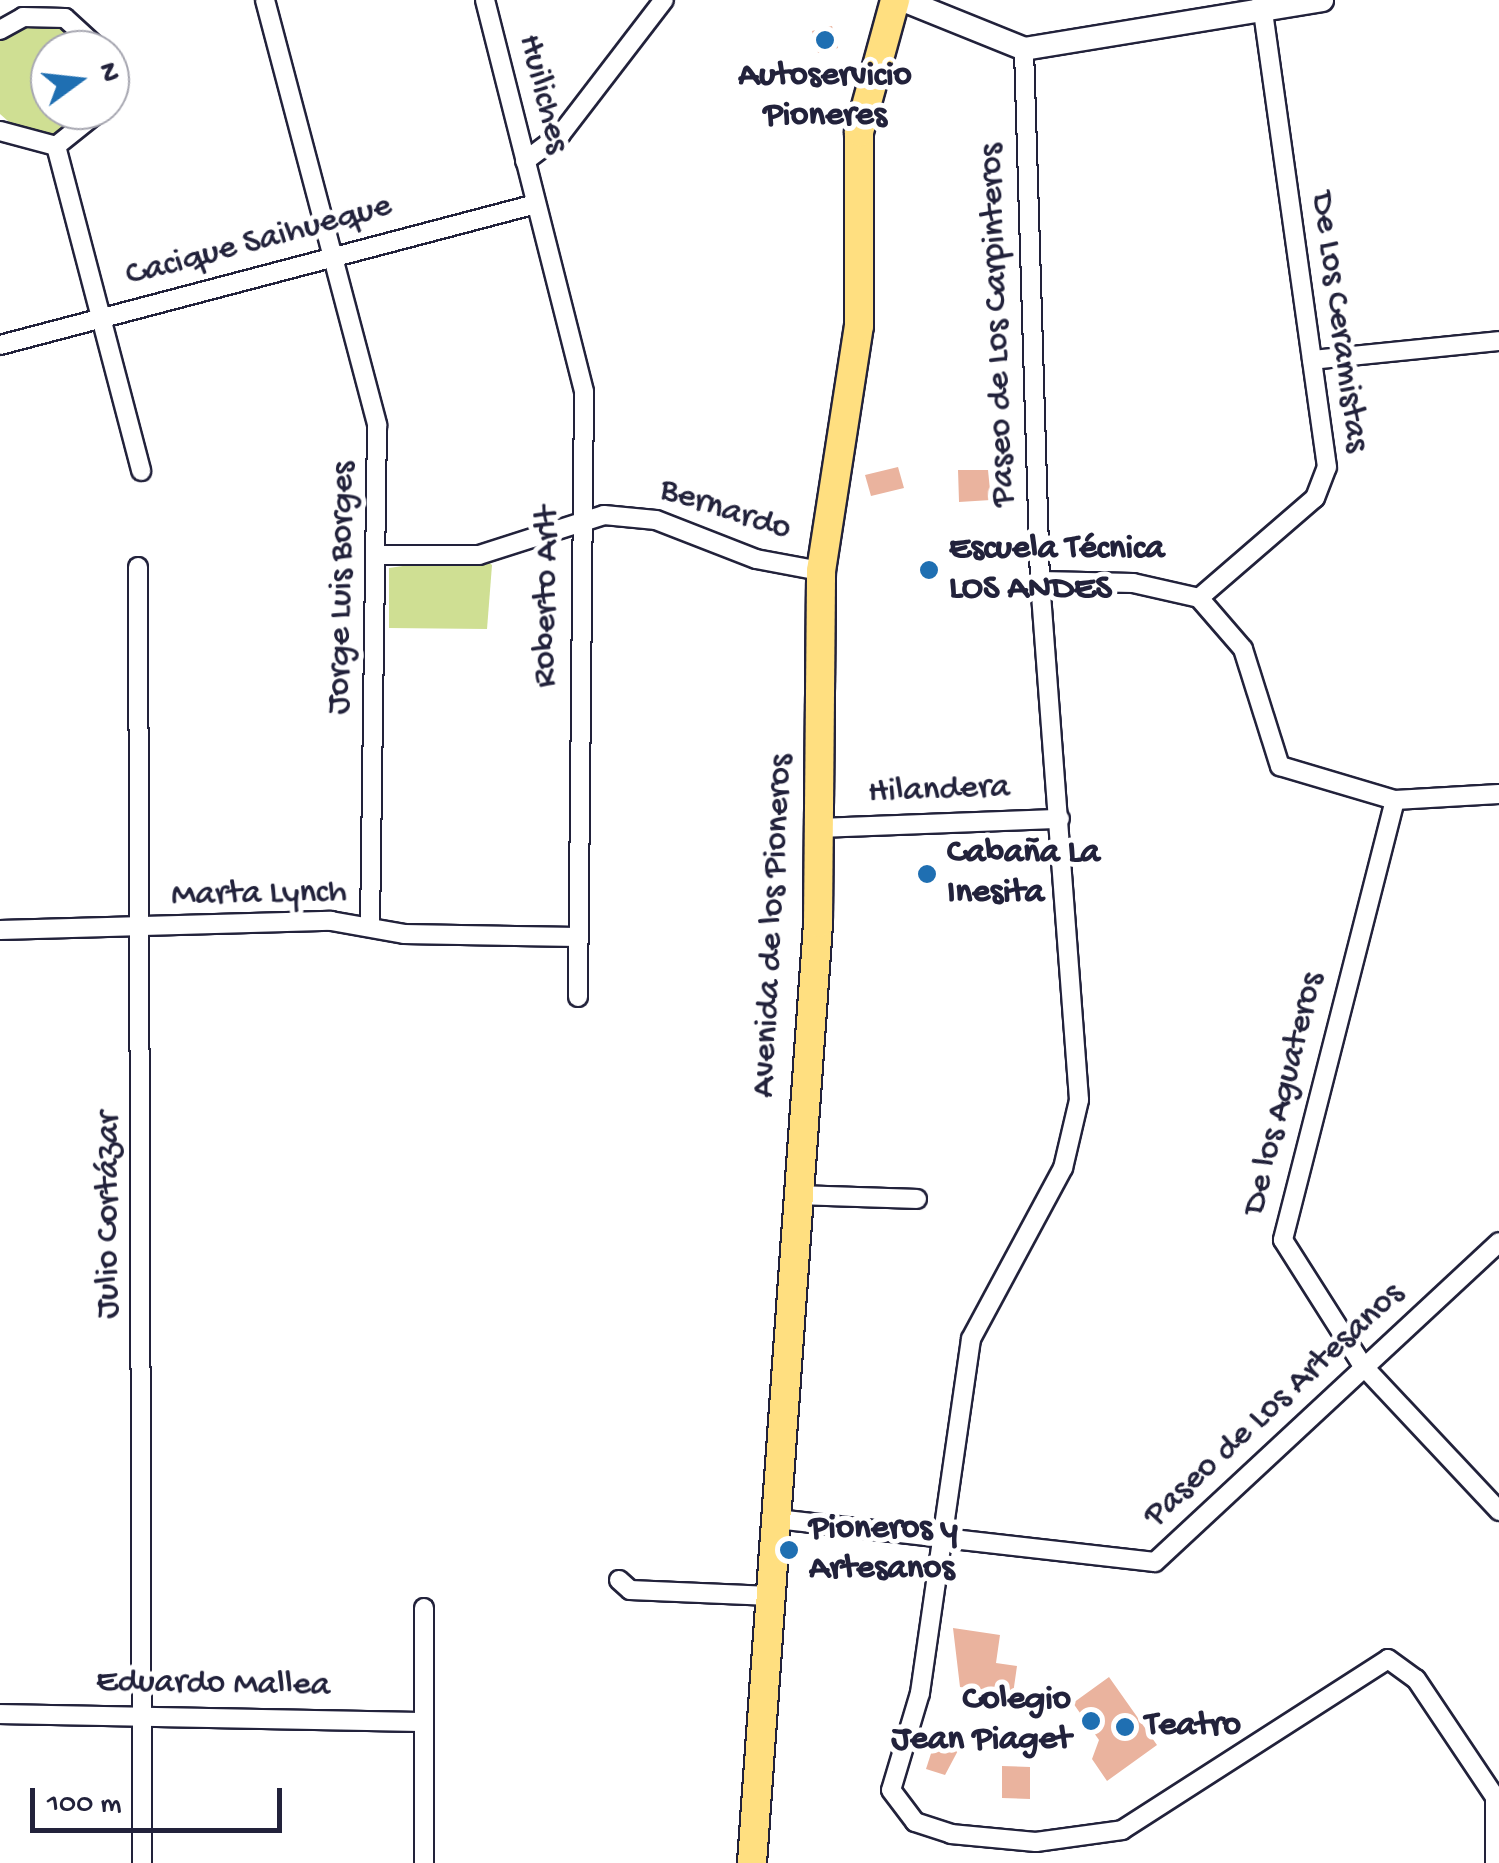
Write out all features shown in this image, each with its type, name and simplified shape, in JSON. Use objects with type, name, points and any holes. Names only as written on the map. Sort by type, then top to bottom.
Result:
[{"type":"main road","name":"Avenida de los Pioneros","points":[[752,1863],[821,828],[821,572],[859,326],[859,132],[899,0]]},
{"type":"street","name":"Jorge Luis Borges","points":[[264,0],[377,425],[370,926]]},
{"type":"street","name":"Huiliches","points":[[485,0],[536,204]]},
{"type":"street","points":[[525,161],[560,134],[664,0]]},
{"type":"street","points":[[899,0],[1024,50],[1262,5],[1322,0]]},
{"type":"street","name":"De Los Ceramistas","points":[[1199,598],[1323,483],[1312,360],[1262,5]]},
{"type":"street","points":[[0,30],[21,8],[65,18],[78,30]]},
{"type":"street","name":"Paseo de Los Carpinteros","points":[[1024,50],[1040,581],[1079,1047],[1073,1137],[980,1312],[941,1537],[920,1693],[892,1790],[915,1822],[1036,1842],[1122,1830],[1388,1659],[1416,1678],[1497,1795],[1495,1863]]},
{"type":"street","points":[[56,146],[76,130]]},
{"type":"street","points":[[0,131],[56,146]]},
{"type":"street","points":[[56,146],[141,471]]},
{"type":"street","name":"Cacique Saihueque","points":[[0,345],[536,204]]},
{"type":"street","name":"Roberto Arlt","points":[[536,204],[584,392],[578,996]]},
{"type":"street","points":[[1312,360],[1499,341]]},
{"type":"street","name":"Bernardo","points":[[376,555],[479,555],[581,517],[656,520],[768,563],[821,572]]},
{"type":"street","name":"Julio Cortázar","points":[[138,567],[143,931],[142,1863]]},
{"type":"street","points":[[1040,581],[1132,583],[1199,598],[1244,649],[1280,766],[1396,800],[1499,794]]},
{"type":"street","name":"De los Aguateros","points":[[1396,800],[1283,1210],[1292,1265],[1363,1366],[1499,1512]]},
{"type":"street","name":"Hilandera","points":[[821,828],[1060,819]]},
{"type":"street","name":"Marta Lynch","points":[[0,930],[370,926],[578,937]]},
{"type":"street","points":[[798,1195],[917,1199]]},
{"type":"street","name":"Paseo de Los Artesanos","points":[[777,1518],[1155,1562],[1499,1242]]},
{"type":"street","points":[[618,1580],[630,1590],[771,1596]]},
{"type":"street","points":[[424,1608],[424,1863]]},
{"type":"street","name":"Eduardo Mallea","points":[[0,1714],[424,1722]]},
{"type":"green space","points":[[28,21],[67,23],[75,30],[30,30],[30,130],[62,130],[53,136],[16,128],[0,114],[0,41]]},
{"type":"green space","points":[[479,555],[492,565],[487,629],[389,628],[389,568]]},
{"type":"building","name":"Autoservicio Pioneres","points":[[832,26],[838,48],[818,53],[812,31]]},
{"type":"building","points":[[898,467],[904,488],[871,496],[865,475]]},
{"type":"building","points":[[958,470],[988,470],[991,500],[959,502]]},
{"type":"building","points":[[953,1628],[1000,1635],[996,1663],[1017,1666],[1013,1694],[960,1687]]},
{"type":"building","points":[[1109,1677],[1157,1745],[1107,1781],[1092,1759],[1099,1740],[1073,1703]]},
{"type":"building","points":[[937,1735],[962,1743],[945,1775],[926,1769]]},
{"type":"building","points":[[1002,1766],[1030,1767],[1030,1799],[1002,1798]]},
{"type":"place","name":"Autoservicio Pioneres","points":[[825,40]]},
{"type":"place","name":"Escuela Técnica LOS ANDES","points":[[929,570]]},
{"type":"place","name":"Cabaña La Inesita","points":[[927,874]]},
{"type":"place","name":"Pioneros y Artesanos","points":[[789,1550]]},
{"type":"place","name":"Colegio Jean Piaget","points":[[1091,1721]]},
{"type":"place","name":"Teatro","points":[[1125,1727]]}]
